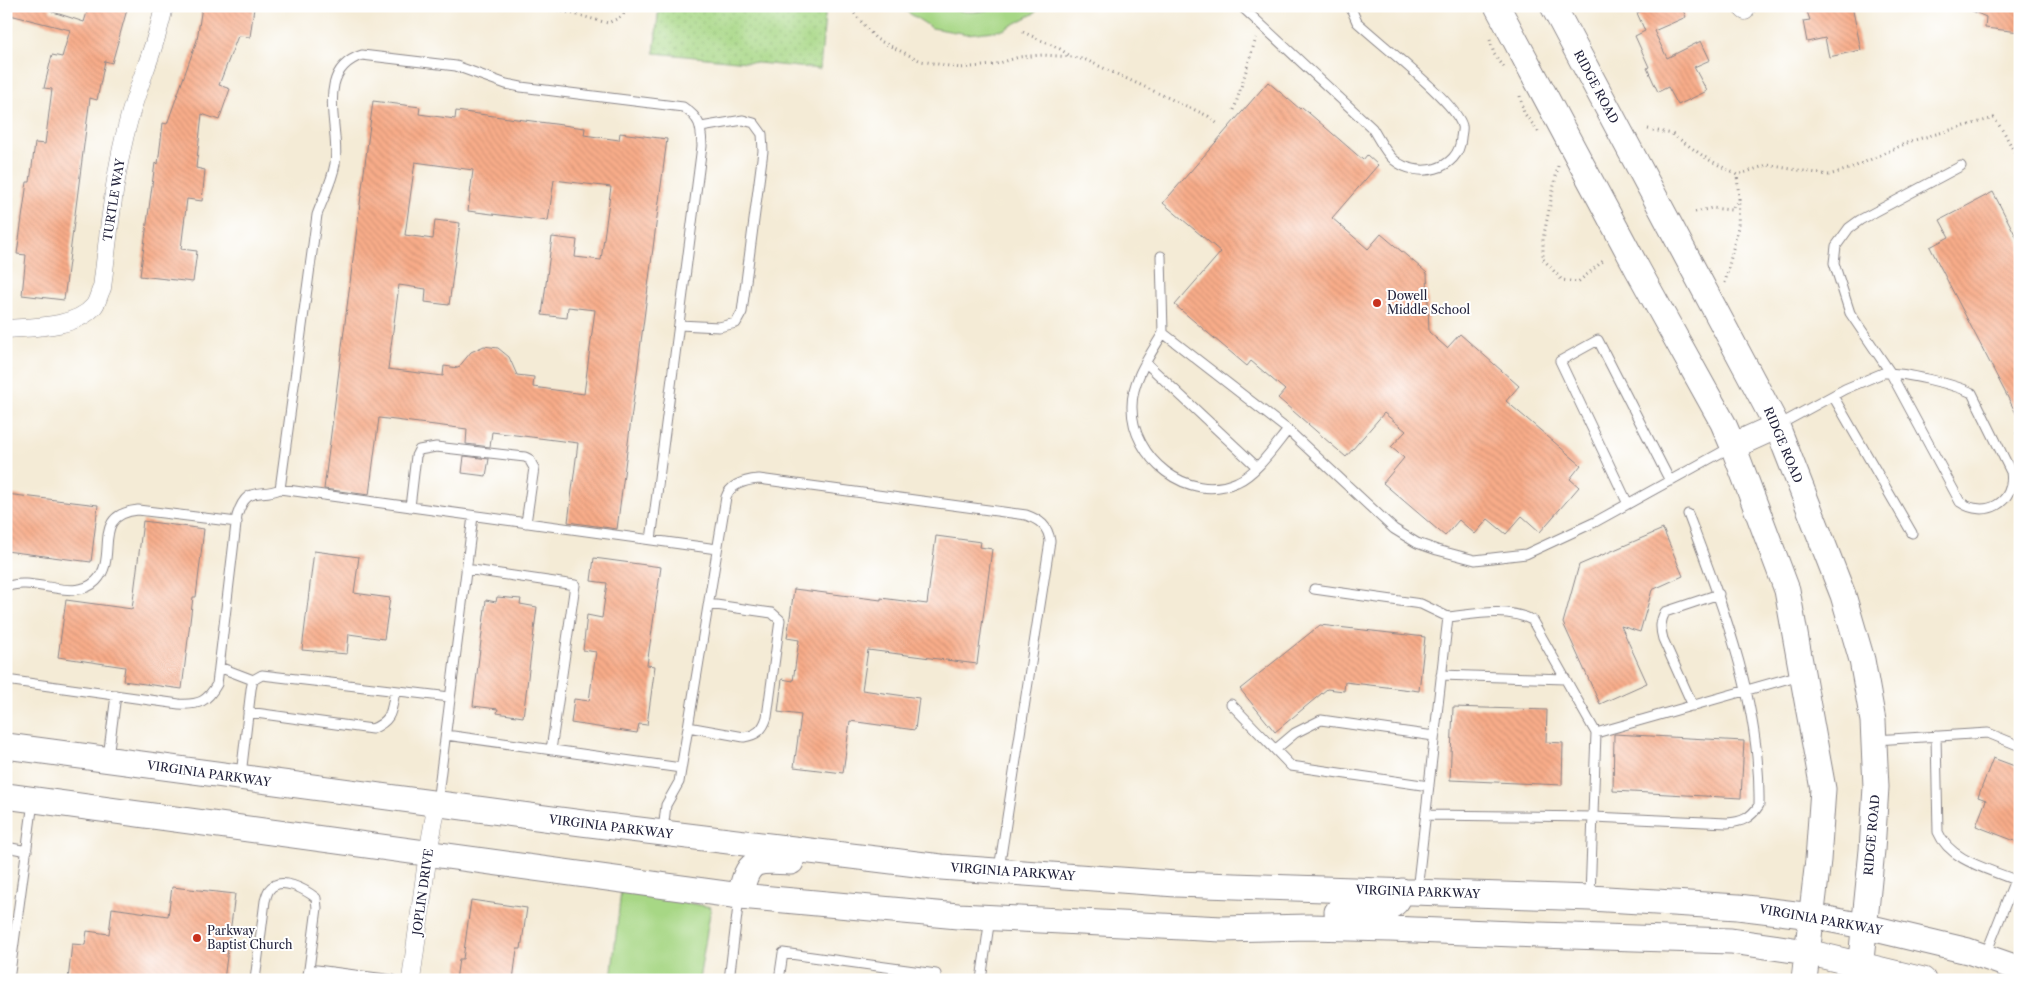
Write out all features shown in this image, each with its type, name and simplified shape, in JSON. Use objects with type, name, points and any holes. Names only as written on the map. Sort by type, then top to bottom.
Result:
[{"type":"main road","points":[[1497,6],[1733,446],[1787,590],[1823,789],[1812,916],[1804,980]]},
{"type":"main road","name":"RIDGE ROAD","points":[[1553,6],[1777,426],[1843,595],[1862,660],[1873,721],[1874,740],[1876,787],[1860,972]]},
{"type":"main road","points":[[1733,446],[1777,426]]},
{"type":"main road","name":"VIRGINIA PARKWAY","points":[[6,746],[662,834],[999,872],[1278,889],[1409,891],[1590,898],[1738,907],[1812,916],[1863,926],[1985,957],[2020,969]]},
{"type":"main road","points":[[6,796],[740,896],[990,918],[1222,929],[1310,927],[1731,941],[1807,952],[1860,972],[1923,980]]},
{"type":"main road","points":[[740,896],[744,876],[750,866],[763,861],[850,867],[875,858]]},
{"type":"main road","points":[[1222,929],[1240,915],[1363,912],[1382,909],[1396,903],[1409,891]]},
{"type":"street","name":"TURTLE WAY","points":[[6,329],[59,325],[78,317],[94,306],[102,288],[118,171],[129,118],[151,54],[164,6]]},
{"type":"street","name":"JOPLIN DRIVE","points":[[411,980],[428,853],[437,804]]},
{"type":"lane","points":[[1241,6],[1372,128],[1383,148],[1395,160],[1408,167],[1429,170],[1442,167],[1452,161],[1461,145],[1462,126],[1451,107],[1356,22],[1350,6]]},
{"type":"lane","points":[[280,489],[317,215],[329,186],[335,164],[332,96],[336,79],[349,61],[368,54],[456,66],[506,84],[521,87],[683,107],[697,118],[701,127],[702,146],[651,540]]},
{"type":"lane","points":[[679,324],[719,327],[736,323],[742,312],[763,151],[762,134],[754,123],[743,120],[701,127]]},
{"type":"lane","points":[[1777,426],[1883,373],[1890,372],[1963,389],[1972,394],[2011,472],[2013,482],[2011,491],[2000,504],[1994,507],[1976,507],[1960,502],[1890,372],[1850,313],[1834,263],[1836,246],[1849,228],[1860,220],[1961,166]]},
{"type":"lane","points":[[1161,256],[1163,333],[1146,363],[1133,397],[1132,408],[1135,431],[1145,451],[1166,472],[1184,483],[1208,488],[1238,482],[1257,467],[1288,430]]},
{"type":"lane","points":[[1163,333],[1288,430],[1394,529],[1417,543],[1475,560],[1526,554],[1595,522],[1733,446]]},
{"type":"lane","points":[[1628,504],[1560,361],[1598,340],[1670,481]]},
{"type":"lane","points":[[1146,363],[1257,467]]},
{"type":"lane","points":[[1834,396],[1912,533]]},
{"type":"lane","points":[[410,507],[416,456],[419,450],[436,447],[525,457],[530,459],[534,468],[526,523]]},
{"type":"lane","points":[[662,834],[666,805],[679,782],[728,492],[732,487],[746,480],[759,479],[1026,515],[1040,521],[1046,527],[1050,541],[999,872]]},
{"type":"lane","points":[[6,680],[179,704],[199,702],[208,698],[217,684],[240,506],[250,495],[280,489],[718,550]]},
{"type":"lane","points":[[6,587],[24,584],[71,590],[90,585],[97,580],[104,566],[110,525],[116,516],[124,511],[138,510],[237,522]]},
{"type":"lane","points":[[1426,815],[1593,817],[1727,822],[1746,820],[1759,805],[1760,790],[1757,749],[1746,691],[1718,594],[1688,514]]},
{"type":"lane","points":[[437,804],[473,516]]},
{"type":"lane","points":[[466,570],[575,584],[551,750]]},
{"type":"lane","points":[[1314,589],[1421,604],[1448,617],[1492,613],[1521,614],[1532,620],[1596,733],[1590,898]]},
{"type":"lane","points":[[1692,706],[1663,639],[1660,628],[1661,619],[1665,612],[1718,594]]},
{"type":"lane","points":[[688,727],[744,737],[752,736],[762,730],[767,717],[780,620],[772,614],[709,604]]},
{"type":"lane","points":[[1409,891],[1426,815],[1448,617]]},
{"type":"lane","points":[[219,667],[253,680],[262,675],[450,697]]},
{"type":"lane","points":[[1442,675],[1565,679]]},
{"type":"lane","points":[[1596,733],[1803,675]]},
{"type":"lane","points":[[241,778],[253,680]]},
{"type":"lane","points":[[248,712],[372,729],[384,724],[390,716],[395,691]]},
{"type":"lane","points":[[108,760],[116,695]]},
{"type":"lane","points":[[1231,704],[1291,766],[1429,786]]},
{"type":"lane","points":[[1276,749],[1295,733],[1321,720],[1434,736]]},
{"type":"lane","points":[[1874,740],[1988,733],[2020,746]]},
{"type":"lane","points":[[446,735],[681,768]]},
{"type":"lane","points":[[1936,736],[1938,832],[1942,841],[1953,852],[1966,860],[2017,881],[1985,957]]},
{"type":"lane","points":[[9,980],[34,800]]},
{"type":"lane","points":[[6,847],[27,850]]},
{"type":"lane","points":[[255,980],[265,901],[270,889],[277,884],[306,889],[316,898],[317,908],[307,980]]},
{"type":"lane","points":[[729,980],[740,896]]},
{"type":"lane","points":[[981,980],[990,918]]},
{"type":"lane","points":[[779,980],[783,953],[936,974],[935,980]]},
{"type":"lane","points":[[308,969],[393,980]]},
{"type":"path","points":[[543,6],[608,23],[624,16],[626,6]]},
{"type":"path","points":[[848,6],[876,39],[921,60],[960,68],[993,65],[1019,57],[1043,55],[1086,60],[1208,116],[1219,125]]},
{"type":"path","points":[[1023,32],[1060,48],[1072,57]]},
{"type":"path","points":[[1488,35],[1494,54],[1506,69]]},
{"type":"path","points":[[1234,110],[1256,38]]},
{"type":"path","points":[[1520,94],[1524,113],[1542,137]]},
{"type":"path","points":[[1648,129],[1672,134],[1706,158],[1738,175],[1767,165],[1829,175],[1852,168],[1911,141],[1994,118],[2005,134],[2020,163]]},
{"type":"path","points":[[1554,159],[1558,166],[1543,238],[1543,260],[1562,280],[1578,282],[1602,261]]},
{"type":"path","points":[[1725,283],[1738,227],[1738,175]]},
{"type":"path","points":[[1696,212],[1712,208],[1731,210],[1739,199]]},
{"type":"path","points":[[2020,430],[2016,432],[2020,438]]},
{"type":"green space","points":[[930,5],[957,11],[974,12],[997,6],[1039,6],[1035,13],[1003,30],[967,34],[932,28],[898,6]]},
{"type":"green space","points":[[659,6],[826,6],[820,69],[654,53]]},
{"type":"green space","points":[[621,891],[711,907],[699,980],[611,980]]},
{"type":"building","points":[[6,6],[51,6],[50,11],[84,22],[89,6],[128,6],[112,63],[105,61],[97,100],[90,98],[64,300],[22,295],[26,255],[17,254],[27,182],[30,182],[35,143],[45,144],[52,89],[44,88],[52,55],[62,57],[70,30],[6,14]]},
{"type":"building","points":[[202,6],[254,8],[250,37],[238,36],[219,85],[230,89],[219,120],[202,114],[196,168],[205,170],[202,201],[187,199],[181,249],[197,251],[193,282],[140,276],[155,163],[158,164],[163,123],[167,124],[197,40]]},
{"type":"building","points":[[1651,6],[1681,6],[1686,17],[1654,31],[1667,58],[1701,41],[1710,60],[1694,67],[1707,91],[1678,105],[1668,87],[1658,92],[1635,36],[1645,31],[1637,13]]},
{"type":"building","points":[[1805,6],[1852,6],[1861,50],[1829,57],[1825,38],[1807,42],[1803,21],[1810,20]]},
{"type":"building","points":[[1961,6],[2020,6],[2020,32],[1985,28],[1986,17]]},
{"type":"building","points":[[1268,82],[1300,109],[1302,107],[1363,160],[1367,155],[1378,165],[1332,218],[1368,249],[1381,234],[1427,273],[1429,332],[1447,348],[1460,334],[1519,386],[1506,401],[1581,465],[1570,479],[1579,487],[1540,532],[1522,516],[1506,534],[1488,519],[1475,534],[1459,520],[1445,536],[1383,483],[1404,458],[1391,447],[1406,431],[1384,413],[1346,457],[1278,398],[1285,390],[1251,361],[1247,366],[1175,305],[1221,252],[1163,203]]},
{"type":"building","points":[[373,101],[420,107],[419,114],[455,119],[456,111],[585,128],[584,135],[619,140],[620,133],[667,139],[617,529],[568,522],[578,443],[492,432],[490,447],[466,444],[467,429],[379,418],[369,495],[324,489]],"holes":[[[415,162],[473,170],[468,211],[548,221],[554,180],[611,187],[601,260],[575,257],[577,240],[552,237],[542,315],[567,318],[568,307],[595,310],[584,394],[533,387],[534,377],[517,375],[509,357],[498,348],[484,346],[471,352],[458,368],[444,366],[443,376],[388,369],[399,285],[426,289],[425,302],[449,305],[460,223],[435,220],[433,239],[405,235]]]},
{"type":"building","points":[[1993,192],[2020,244],[2020,421],[1930,247],[1949,237],[1940,220]]},
{"type":"building","points":[[464,456],[489,459],[486,476],[462,473]]},
{"type":"building","points":[[6,494],[98,505],[91,562],[6,551]]},
{"type":"building","points":[[143,521],[204,529],[196,597],[193,597],[182,689],[123,681],[125,667],[58,657],[66,600],[132,609]]},
{"type":"building","points":[[1663,529],[1683,576],[1652,590],[1640,632],[1621,626],[1647,683],[1600,704],[1563,623],[1579,565]]},
{"type":"building","points":[[936,536],[981,542],[980,547],[992,549],[977,664],[868,650],[862,690],[919,698],[915,730],[850,721],[843,773],[794,767],[801,715],[778,712],[782,679],[793,681],[799,640],[787,638],[794,589],[927,604]]},
{"type":"building","points":[[314,551],[359,557],[354,593],[390,598],[384,639],[349,634],[347,654],[302,650]]},
{"type":"building","points":[[594,558],[661,567],[647,665],[655,666],[647,725],[639,724],[637,733],[571,723],[574,699],[589,701],[596,652],[583,650],[587,615],[602,618],[607,583],[591,581]]},
{"type":"building","points":[[497,597],[521,599],[520,604],[537,607],[523,717],[497,713],[498,709],[473,706],[486,600],[496,602]]},
{"type":"building","points":[[1320,625],[1425,637],[1419,691],[1345,682],[1344,691],[1327,689],[1275,732],[1240,689]]},
{"type":"building","points":[[1453,707],[1547,710],[1546,742],[1563,743],[1562,785],[1450,780]]},
{"type":"building","points":[[1614,734],[1744,741],[1741,798],[1613,791]]},
{"type":"building","points":[[1993,758],[2020,768],[2020,843],[1976,826],[1986,800],[1978,797]]},
{"type":"building","name":"Parkway Baptist Church","points":[[172,887],[235,894],[224,980],[68,980],[72,944],[85,945],[87,931],[109,934],[112,908],[168,916]]},
{"type":"building","points":[[471,900],[527,908],[521,949],[517,949],[513,980],[456,980],[459,959],[463,959]]},
{"type":"place","name":"Dowell Middle School","points":[[1377,303]]},
{"type":"place","name":"Parkway Baptist Church","points":[[197,938]]}]
